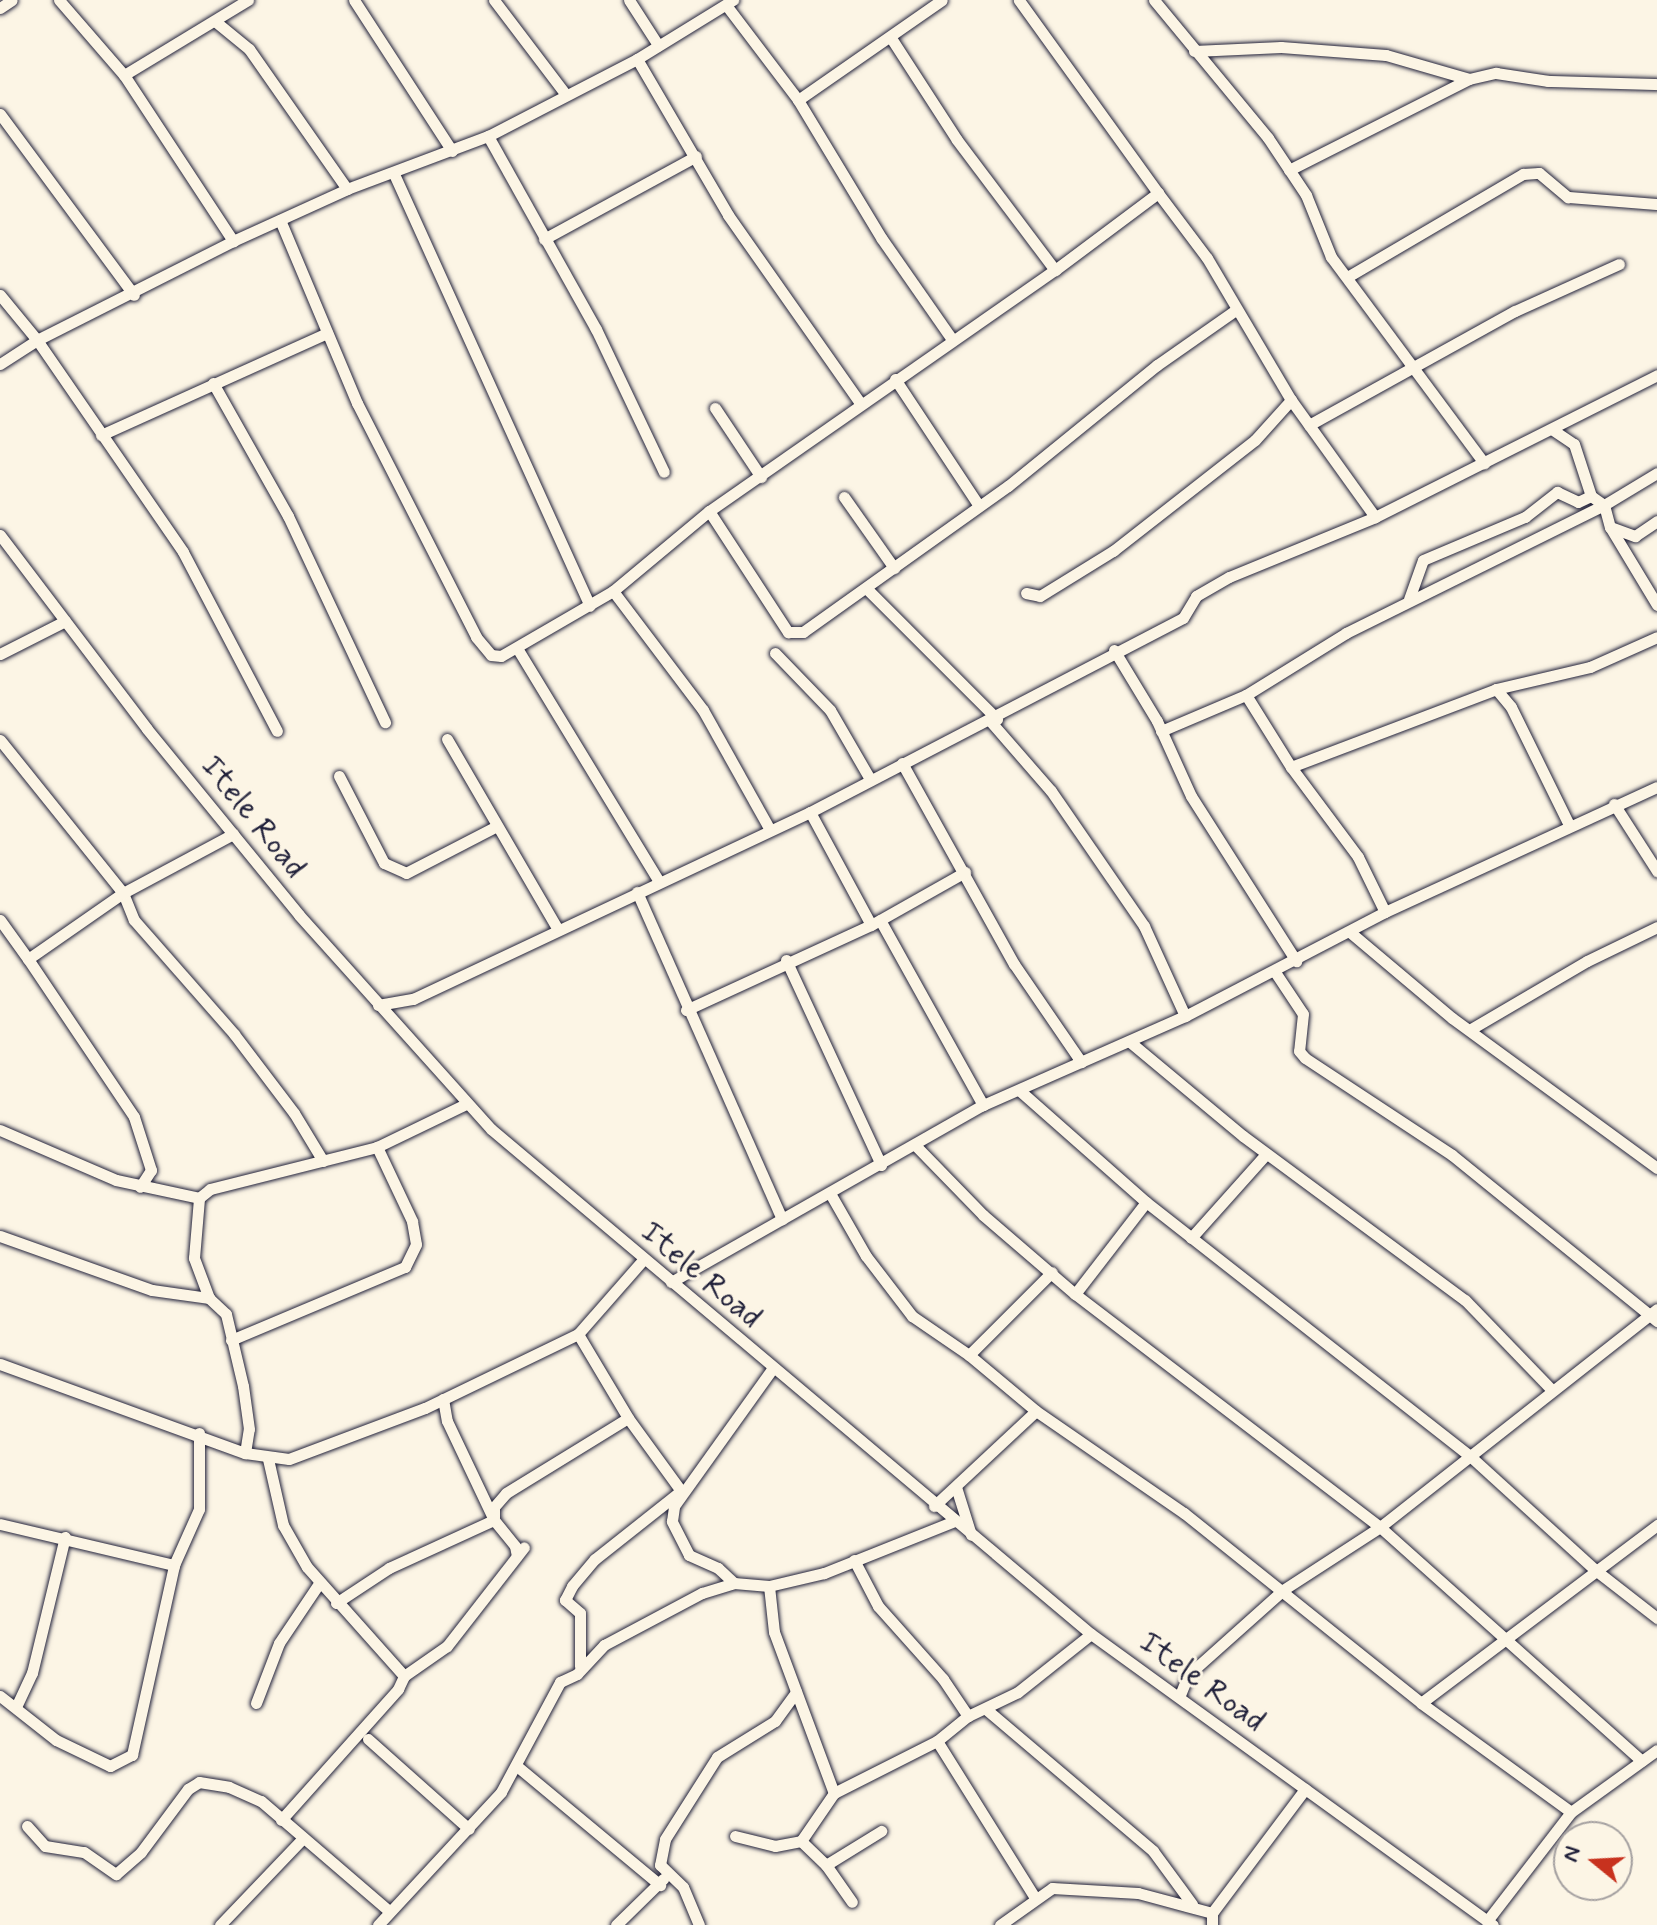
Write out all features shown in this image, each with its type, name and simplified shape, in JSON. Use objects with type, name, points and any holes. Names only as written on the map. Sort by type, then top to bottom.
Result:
[{"type":"street","points":[[0,8],[12,0]]},
{"type":"street","points":[[59,0],[124,75],[233,241]]},
{"type":"street","points":[[124,75],[248,0]]},
{"type":"street","points":[[354,0],[452,151]]},
{"type":"street","points":[[494,0],[566,95]]},
{"type":"street","points":[[629,0],[658,45]]},
{"type":"street","points":[[798,100],[942,0]]},
{"type":"street","points":[[1019,0],[1207,258],[1234,311],[1291,400],[1375,517]]},
{"type":"street","points":[[1154,0],[1289,170],[1306,195],[1319,237],[1484,463]]},
{"type":"street","points":[[0,364],[37,340],[134,295],[233,241],[347,189],[394,174],[488,136],[637,59],[730,2],[798,100],[882,239],[951,338]]},
{"type":"street","points":[[216,22],[249,49],[347,189]]},
{"type":"street","points":[[891,38],[957,140],[1055,270]]},
{"type":"street","points":[[1194,51],[1281,47],[1386,55],[1469,79]]},
{"type":"street","points":[[637,59],[728,215],[861,404]]},
{"type":"street","points":[[1289,170],[1469,79],[1496,73],[1548,81],[1657,84]]},
{"type":"street","points":[[0,114],[134,295]]},
{"type":"street","points":[[488,136],[596,329],[664,472]]},
{"type":"street","points":[[544,239],[696,156]]},
{"type":"street","points":[[1349,276],[1523,174],[1539,173],[1568,197],[1657,204]]},
{"type":"street","points":[[394,174],[590,606]]},
{"type":"street","points":[[280,220],[327,333],[476,637],[491,655],[517,648],[613,591],[709,511],[761,477],[951,338],[1055,270],[1158,193]]},
{"type":"street","points":[[1309,425],[1515,311],[1619,264]]},
{"type":"street","points":[[0,295],[37,340],[183,552],[277,731]]},
{"type":"street","points":[[709,511],[788,632],[803,632],[979,506],[1234,311]]},
{"type":"street","points":[[101,435],[327,333]]},
{"type":"street","points":[[378,1005],[413,999],[557,928],[810,812],[902,763],[994,720],[1114,650],[1183,618],[1196,596],[1219,582],[1375,517],[1657,375]]},
{"type":"street","points":[[895,379],[979,506]]},
{"type":"street","points":[[213,383],[288,516],[385,722]]},
{"type":"street","points":[[1026,593],[1040,596],[1113,551],[1255,440],[1291,400]]},
{"type":"street","points":[[715,408],[761,477]]},
{"type":"street","points":[[1553,430],[1574,444],[1591,496],[1604,505],[1610,527],[1657,605]]},
{"type":"street","points":[[1161,731],[1246,695],[1409,599],[1604,505],[1657,473]]},
{"type":"street","points":[[1409,599],[1423,560],[1525,517],[1557,492],[1578,502],[1591,496]]},
{"type":"street","points":[[844,497],[894,568]]},
{"type":"street","points":[[1610,527],[1635,536],[1657,521]]},
{"type":"street","name":"Itele Road","points":[[0,535],[233,834],[466,1104],[643,1260],[952,1522],[1091,1634],[1175,1691],[1490,1923]]},
{"type":"street","points":[[867,589],[994,720],[1051,791],[1144,926],[1185,1016]]},
{"type":"street","points":[[613,591],[703,710],[770,830]]},
{"type":"street","points":[[0,654],[65,621]]},
{"type":"street","points":[[1291,767],[1496,689],[1590,667],[1657,637]]},
{"type":"street","points":[[517,648],[659,882]]},
{"type":"street","points":[[1114,650],[1161,731],[1191,796],[1296,961]]},
{"type":"street","points":[[775,653],[830,710],[870,779]]},
{"type":"street","points":[[1496,689],[1511,707],[1569,825]]},
{"type":"street","points":[[1246,695],[1291,767],[1358,857],[1385,912]]},
{"type":"street","points":[[447,739],[557,928]]},
{"type":"street","points":[[0,740],[123,893],[134,920],[234,1034],[294,1113],[323,1161]]},
{"type":"street","points":[[902,763],[1014,964],[1081,1062]]},
{"type":"street","points":[[339,776],[384,863],[406,873],[497,826]]},
{"type":"street","points":[[671,1282],[831,1195],[983,1105],[1130,1042],[1275,972],[1385,912],[1614,804],[1657,787]]},
{"type":"street","points":[[1614,804],[1657,871]]},
{"type":"street","points":[[810,812],[983,1105]]},
{"type":"street","points":[[28,959],[123,893],[233,834]]},
{"type":"street","points":[[686,1010],[786,960],[875,923],[965,872]]},
{"type":"street","points":[[637,892],[686,1010],[782,1219]]},
{"type":"street","points":[[0,920],[134,1117],[151,1170],[140,1187]]},
{"type":"street","points":[[1471,1029],[1587,961],[1657,927]]},
{"type":"street","points":[[1351,933],[1471,1029],[1657,1168]]},
{"type":"street","points":[[786,960],[881,1165]]},
{"type":"street","points":[[1175,1691],[1188,1675],[1283,1590],[1380,1527],[1471,1457],[1550,1388],[1654,1315],[1452,1155],[1305,1058],[1299,1051],[1303,1014],[1275,972]]},
{"type":"street","points":[[1130,1042],[1266,1154],[1465,1300],[1550,1388]]},
{"type":"street","points":[[1019,1090],[1146,1202],[1471,1457],[1594,1569],[1657,1618]]},
{"type":"street","points":[[245,1453],[249,1429],[226,1314],[209,1298],[194,1258],[199,1198],[210,1189],[377,1147],[466,1104]]},
{"type":"street","points":[[0,1130],[140,1187],[199,1198]]},
{"type":"street","points":[[915,1145],[983,1215],[1075,1294],[1380,1527],[1642,1761]]},
{"type":"street","points":[[231,1340],[405,1267],[416,1244],[412,1221],[377,1147]]},
{"type":"street","points":[[1191,1238],[1266,1154]]},
{"type":"street","points":[[831,1195],[866,1256],[912,1316],[969,1355],[1036,1411],[1184,1513],[1421,1703],[1571,1812]]},
{"type":"street","points":[[1075,1294],[1146,1202]]},
{"type":"street","points":[[0,1236],[152,1290],[209,1298]]},
{"type":"street","points":[[0,1364],[199,1433],[245,1453],[268,1459],[315,1453],[425,1408],[578,1334],[643,1260]]},
{"type":"street","points":[[969,1355],[1052,1272]]},
{"type":"street","points":[[578,1334],[628,1418],[681,1491]]},
{"type":"street","points":[[577,1674],[582,1620],[565,1600],[572,1586],[595,1559],[681,1491],[772,1369]]},
{"type":"street","points":[[281,1820],[398,1689],[404,1676],[447,1646],[520,1552],[494,1520],[447,1421],[443,1399]]},
{"type":"street","points":[[425,1408],[447,1421]]},
{"type":"street","points":[[934,1506],[1036,1411]]},
{"type":"street","points":[[494,1520],[494,1507],[506,1493],[628,1418]]},
{"type":"street","points":[[0,1696],[56,1740],[110,1766],[127,1761],[174,1565],[199,1509],[199,1433]]},
{"type":"street","points":[[268,1459],[283,1525],[318,1585],[404,1676]]},
{"type":"street","points":[[956,1487],[971,1535]]},
{"type":"street","points":[[681,1491],[672,1521],[678,1536],[689,1555],[718,1568],[734,1583]]},
{"type":"street","points":[[336,1603],[389,1568],[494,1520]]},
{"type":"street","points":[[378,1925],[469,1829],[518,1767],[560,1682],[577,1674],[620,1635],[734,1583],[769,1586],[854,1560],[952,1522]]},
{"type":"street","points":[[0,1524],[174,1565]]},
{"type":"street","points":[[1421,1703],[1594,1569],[1657,1525]]},
{"type":"street","points":[[16,1707],[35,1661],[65,1537]]},
{"type":"street","points":[[854,1560],[878,1606],[943,1679],[968,1716]]},
{"type":"street","points":[[256,1703],[279,1643],[318,1585]]},
{"type":"street","points":[[769,1586],[774,1632],[834,1793]]},
{"type":"street","points":[[735,1836],[775,1846],[801,1841],[834,1793],[937,1741],[968,1716],[987,1710],[1018,1692],[1091,1634]]},
{"type":"street","points":[[663,1880],[660,1854],[665,1839],[717,1757],[782,1716],[796,1692]]},
{"type":"street","points":[[987,1710],[1153,1851],[1192,1904],[1212,1919],[1305,1789]]},
{"type":"street","points":[[782,1716],[807,1715]]},
{"type":"street","points":[[368,1739],[469,1829]]},
{"type":"street","points":[[937,1741],[1035,1898]]},
{"type":"street","points":[[1490,1923],[1571,1812],[1657,1750]]},
{"type":"street","points":[[518,1767],[663,1880],[683,1887],[699,1925]]},
{"type":"street","points":[[27,1826],[52,1849],[79,1850],[116,1874],[199,1782],[248,1794],[389,1911]]},
{"type":"street","points":[[826,1865],[881,1831]]},
{"type":"street","points":[[220,1925],[303,1838]]},
{"type":"street","points":[[801,1841],[826,1865],[852,1902]]},
{"type":"street","points":[[616,1925],[663,1880]]},
{"type":"street","points":[[1008,1923],[1035,1898],[1052,1888],[1138,1893],[1192,1904]]}]
